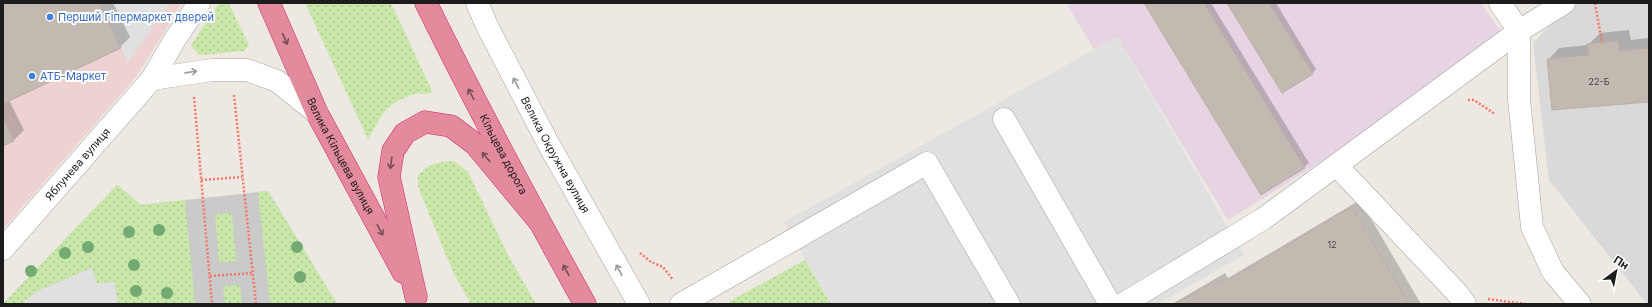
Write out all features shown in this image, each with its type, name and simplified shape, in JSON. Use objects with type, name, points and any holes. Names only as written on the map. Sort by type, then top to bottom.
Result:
[{"type":"highway","name":"Велика Кільцева вулиця","points":[[269,3],[317,113],[418,301]]},
{"type":"highway","name":"Кільцева дорога","points":[[426,3],[458,68],[538,220],[585,304]]},
{"type":"highway","points":[[418,301],[390,177],[393,151],[405,133],[425,122],[451,126],[475,144],[538,220]]},
{"type":"street","name":"Яблунева вулиця","points":[[3,248],[152,79],[174,41],[199,3]]},
{"type":"street","name":"Велика Окружна вулиця","points":[[476,3],[549,145],[638,304]]},
{"type":"street","points":[[1500,3],[1520,31],[1519,100],[1532,227],[1553,272],[1580,304]]},
{"type":"street","points":[[1123,304],[1264,219],[1520,31],[1564,3]]},
{"type":"street","points":[[152,79],[206,70],[247,70],[277,81],[317,113]]},
{"type":"street","points":[[1004,119],[1110,304]]},
{"type":"street","points":[[681,304],[927,163],[1008,304]]},
{"type":"street","points":[[1337,166],[1461,299]]},
{"type":"path","points":[[1595,3],[1602,42]]},
{"type":"path","points":[[234,90],[256,304]]},
{"type":"path","points":[[193,92],[212,304]]},
{"type":"path","points":[[1467,100],[1474,100],[1497,115]]},
{"type":"path","points":[[201,180],[242,177]]},
{"type":"path","points":[[210,276],[253,273]]},
{"type":"path","points":[[1461,299],[1525,304]]},
{"type":"shaded area","points":[[3,3],[182,3],[136,77],[3,229]]},
{"type":"shaded area","points":[[100,3],[170,3],[128,63]]},
{"type":"shaded area","points":[[1066,3],[1481,3],[1502,33],[1366,134],[1228,220],[1117,37],[1094,49]]},
{"type":"shaded area","points":[[1570,3],[1649,3],[1649,304],[1647,304],[1549,180],[1533,43]]},
{"type":"shaded area","points":[[1117,37],[1244,255],[1158,304],[831,304],[784,222]]},
{"type":"shaded area","points":[[117,185],[141,205],[268,191],[337,304],[3,304]]},
{"type":"shaded area","points":[[92,268],[97,283],[115,282],[118,304],[21,304],[37,291]]},
{"type":"green space","points":[[219,3],[229,4],[249,45],[244,51],[199,55],[191,45]]},
{"type":"green space","points":[[305,3],[391,3],[433,93],[413,94],[396,102],[384,112],[368,139]]},
{"type":"green space","points":[[454,161],[468,172],[508,255],[536,304],[471,304],[453,272],[418,187],[418,175],[427,168],[439,163]]},
{"type":"green space","points":[[117,185],[141,205],[185,200],[195,304],[118,304],[115,282],[97,283],[92,268],[37,291],[21,304],[3,304]]},
{"type":"green space","points":[[268,191],[337,304],[270,304],[258,192]]},
{"type":"green space","points":[[232,213],[236,261],[219,263],[215,214]]},
{"type":"green space","points":[[805,260],[831,304],[728,304],[730,301]]},
{"type":"green space","points":[[240,285],[242,304],[225,304],[223,286]]},
{"type":"building","name":"АТБ-Маркет","points":[[3,3],[99,3],[121,48],[3,104]]},
{"type":"building","points":[[1144,3],[1204,3],[1305,168],[1261,195]]},
{"type":"building","points":[[1227,3],[1269,3],[1313,74],[1282,93]]},
{"type":"building","points":[[1618,41],[1619,51],[1649,48],[1649,102],[1552,110],[1547,59],[1589,55],[1587,44]]},
{"type":"building","points":[[3,117],[14,141],[3,146]]},
{"type":"building","points":[[1352,207],[1409,304],[1176,304],[1217,280],[1220,285]]},
{"type":"place","name":"Перший Гіпермаркет дверей","points":[[50,17]]},
{"type":"place","name":"АТБ-Маркет","points":[[32,76]]}]
